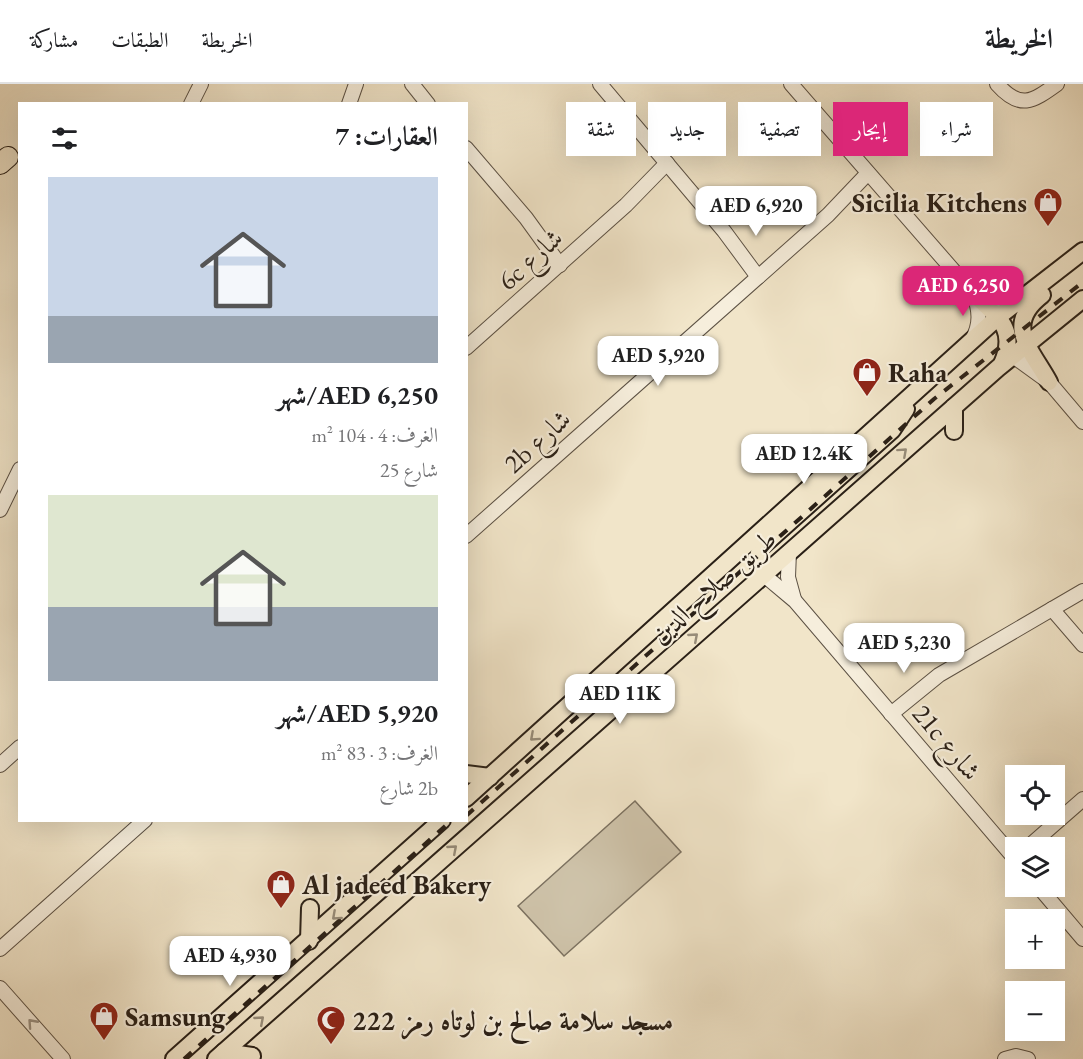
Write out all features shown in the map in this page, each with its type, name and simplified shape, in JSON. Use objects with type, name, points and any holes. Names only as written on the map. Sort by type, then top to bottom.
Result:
[{"type":"main road","name":"طريق صلاح الدين","points":[[468,796],[998,317],[1083,251]]},
{"type":"main road","points":[[1049,382],[1021,328],[1024,312],[1029,305],[1083,263]]},
{"type":"main road","points":[[973,293],[998,317],[1009,337],[1007,361]]},
{"type":"main road","name":"طريق صلاح الدين","points":[[220,1056],[954,407],[1083,299]]},
{"type":"main road","points":[[764,574],[757,562],[760,548],[892,430],[910,397]]},
{"type":"main road","points":[[954,407],[954,431]]},
{"type":"main road","points":[[468,774],[490,777]]},
{"type":"main road","points":[[174,1059],[440,822]]},
{"type":"main road","points":[[309,941],[310,908]]},
{"type":"main road","points":[[220,1056],[252,1056]]},
{"type":"street","points":[[192,102],[201,84]]},
{"type":"street","points":[[412,84],[427,102]]},
{"type":"street","points":[[600,84],[762,274]]},
{"type":"street","points":[[791,84],[973,293],[979,313],[976,333],[971,342]]},
{"type":"street","points":[[997,84],[1010,98],[1017,101],[1026,101],[1041,95],[1057,84]]},
{"type":"street","points":[[468,150],[564,261]]},
{"type":"street","name":"6c شارع","points":[[468,346],[670,167]]},
{"type":"street","name":"2b شارع","points":[[468,534],[871,177]]},
{"type":"street","points":[[973,293],[998,303],[1015,302],[1022,298]]},
{"type":"street","points":[[1007,361],[1049,382],[1083,422]]},
{"type":"street","points":[[0,510],[18,473]]},
{"type":"street","name":"21c شارع","points":[[789,552],[788,577],[795,601]]},
{"type":"street","name":"21c شارع","points":[[764,574],[795,601],[1005,846]]},
{"type":"street","points":[[888,710],[939,675],[1083,591]]},
{"type":"street","points":[[1052,609],[1083,645]]},
{"type":"street","points":[[0,765],[18,749]]},
{"type":"street","points":[[1040,837],[1083,800]]},
{"type":"street","points":[[0,949],[143,822]]},
{"type":"street","points":[[1047,897],[1083,939]]},
{"type":"street","points":[[0,988],[63,1059]]},
{"type":"shaded area","points":[[635,801],[681,852],[564,956],[518,906]]},
{"type":"railway","points":[[468,814],[934,399],[1083,282]]},
{"type":"railway","points":[[184,1059],[450,822]]},
{"type":"place","name":"Sicilia Kitchens","points":[[1048,228]]},
{"type":"place","name":"Raha","points":[[867,398]]},
{"type":"place","name":"Al jadeed Bakery","points":[[281,910]]},
{"type":"place","name":"Samsung","points":[[104,1042]]},
{"type":"place","name":"مسجد سلامة صالح بن لوتاه رمز 222","points":[[331,1046]]}]
